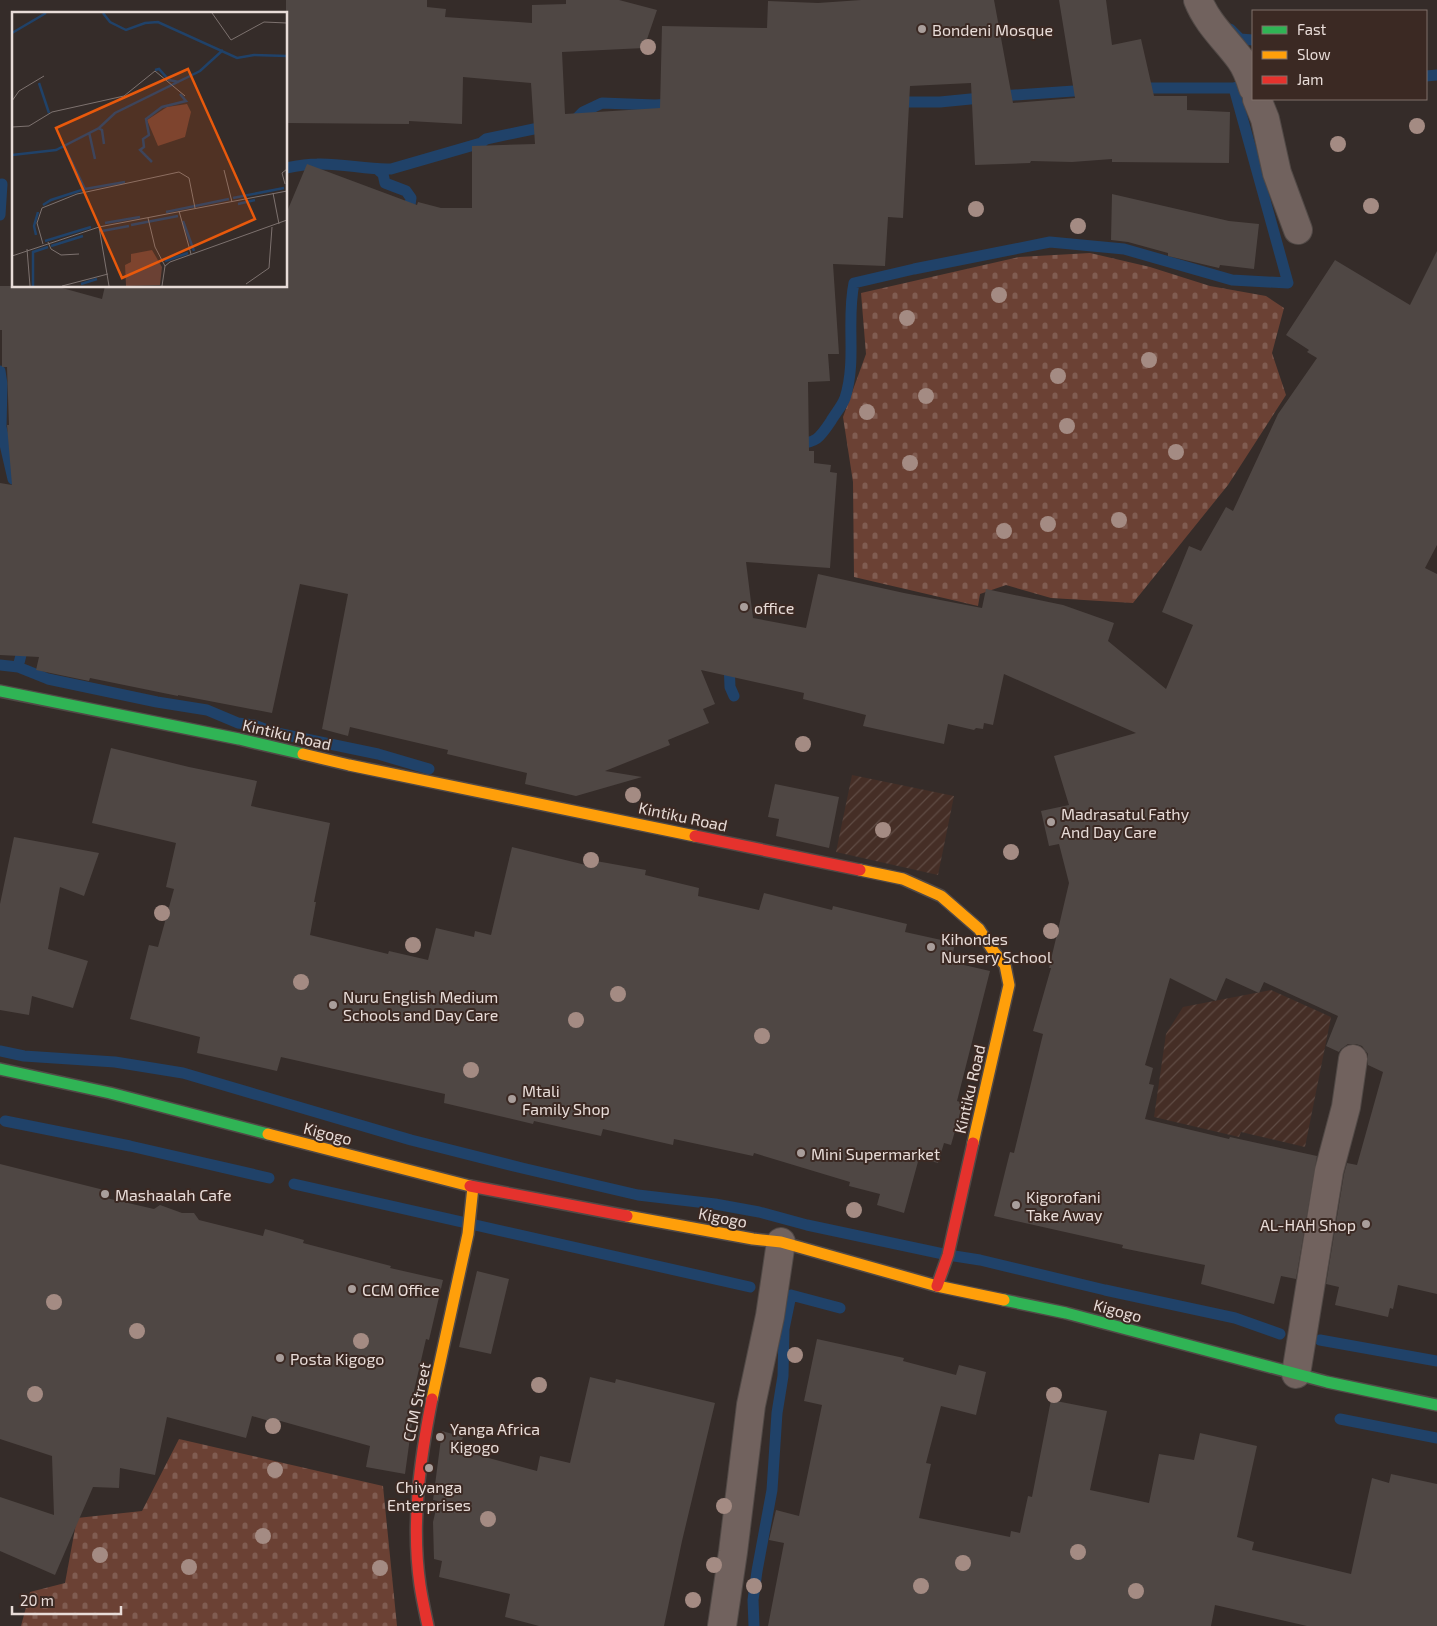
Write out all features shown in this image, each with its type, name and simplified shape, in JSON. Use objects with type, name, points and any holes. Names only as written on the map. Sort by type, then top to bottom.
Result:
[{"type":"street","points":[[1198,0],[1203,13],[1241,60],[1252,86]]},
{"type":"street","points":[[1257,100],[1266,119],[1277,172],[1298,230]]},
{"type":"street","name":"Kintiku Road","points":[[0,690],[229,737],[349,765],[903,879],[941,896],[979,929],[1005,965],[1009,985],[948,1255],[937,1286]]},
{"type":"street","points":[[1296,1374],[1329,1171],[1346,1106],[1354,1059]]},
{"type":"street","name":"Kigogo","points":[[0,1069],[110,1093],[473,1187],[753,1239],[781,1242],[937,1286],[1066,1313],[1296,1374],[1437,1405]]},
{"type":"street","name":"CCM Street","points":[[428,1626],[420,1587],[416,1540],[419,1470],[425,1432],[470,1223],[473,1187]]},
{"type":"street","points":[[722,1626],[733,1552],[750,1405],[770,1316],[781,1242]]},
{"type":"shaded area","points":[[852,775],[954,796],[938,875],[836,852]]},
{"type":"shaded area","points":[[1271,990],[1331,1017],[1305,1147],[1241,1132],[1239,1137],[1154,1117],[1166,1034],[1183,1007]]},
{"type":"green space","points":[[1090,253],[1150,267],[1210,286],[1266,296],[1284,308],[1272,353],[1286,395],[1228,485],[1133,603],[1051,598],[1006,585],[980,594],[978,606],[854,577],[853,482],[843,417],[866,354],[861,293],[1019,257]]},
{"type":"green space","points":[[179,1439],[383,1486],[397,1626],[21,1626],[30,1592],[65,1583],[77,1518],[142,1511]]},
{"type":"building","points":[[286,0],[427,0],[427,7],[446,9],[445,17],[532,23],[532,5],[566,4],[566,0],[619,0],[657,10],[644,48],[562,52],[565,114],[660,108],[662,26],[767,28],[768,1],[818,3],[861,0],[994,0],[1013,103],[1075,98],[1059,0],[1106,0],[1112,45],[1141,39],[1154,96],[1187,96],[1187,110],[1230,112],[1229,163],[1112,162],[1112,159],[1072,162],[1031,161],[1030,163],[975,165],[971,83],[910,86],[903,218],[888,217],[885,266],[833,264],[839,354],[828,354],[830,381],[808,382],[809,451],[814,451],[814,463],[831,465],[830,472],[837,473],[830,568],[746,562],[753,618],[806,628],[818,574],[982,608],[986,589],[1063,605],[1114,623],[1108,641],[1166,689],[1193,625],[1162,612],[1189,546],[1201,551],[1226,507],[1233,511],[1278,414],[1317,358],[1307,352],[1309,350],[1286,335],[1335,260],[1410,305],[1437,251],[1437,545],[1425,568],[1437,574],[1437,1294],[1398,1285],[1393,1309],[1390,1308],[1388,1317],[1335,1305],[1339,1287],[1326,1284],[1344,1174],[1347,1163],[1357,1165],[1383,1072],[1368,1065],[1368,1054],[1362,1046],[1348,1044],[1339,1052],[1326,1046],[1338,1016],[1264,982],[1259,993],[1226,978],[1216,1001],[1170,978],[1145,1065],[1153,1068],[1149,1084],[1154,1085],[1145,1119],[1229,1139],[1230,1137],[1317,1156],[1296,1279],[1281,1276],[1274,1304],[1201,1284],[1205,1265],[1122,1248],[1123,1245],[994,1216],[1010,1152],[1014,1153],[1043,1034],[1033,1031],[1051,968],[1049,968],[1069,883],[1059,844],[1049,846],[1041,811],[1069,805],[1054,756],[1136,733],[1004,674],[993,725],[984,723],[983,729],[976,728],[974,730],[948,724],[944,744],[863,726],[866,715],[803,699],[804,693],[701,670],[715,704],[703,709],[709,723],[668,740],[670,745],[605,771],[642,777],[576,796],[525,784],[527,773],[447,754],[448,750],[350,727],[348,736],[322,729],[348,594],[300,584],[272,713],[90,678],[89,681],[36,670],[39,657],[0,655],[0,483],[12,485],[7,425],[9,425],[7,367],[2,367],[0,286],[12,286],[12,288],[62,288],[102,299],[105,288],[288,288],[288,209],[307,164],[417,205],[418,202],[441,208],[472,208],[472,146],[535,144],[531,83],[463,77],[462,124],[409,121],[409,124],[288,123],[288,12],[286,12]]},
{"type":"building","points":[[1112,194],[1229,221],[1259,224],[1254,269],[1220,265],[1219,268],[1168,256],[1168,253],[1128,242],[1111,240]]},
{"type":"building","points":[[111,748],[257,781],[251,806],[330,823],[314,902],[316,902],[310,935],[388,954],[389,951],[428,960],[436,928],[474,937],[475,931],[491,935],[512,847],[594,867],[596,861],[646,870],[645,875],[699,888],[698,896],[759,910],[764,893],[832,910],[833,906],[907,924],[905,932],[955,943],[951,962],[990,971],[957,1101],[963,1103],[951,1145],[944,1143],[938,1163],[919,1158],[904,1213],[877,1205],[880,1194],[849,1186],[850,1182],[754,1153],[753,1156],[674,1139],[673,1145],[603,1129],[601,1136],[534,1121],[533,1124],[444,1103],[445,1094],[281,1057],[277,1071],[197,1053],[200,1037],[130,1019],[149,945],[158,947],[174,889],[166,887],[176,843],[92,823]]},
{"type":"building","points":[[775,784],[839,797],[829,848],[776,836],[779,819],[768,817]]},
{"type":"building","points":[[14,837],[99,853],[84,896],[60,887],[48,949],[88,961],[73,1008],[32,996],[29,1015],[0,1010],[0,904]]},
{"type":"building","points":[[0,1164],[104,1190],[102,1197],[154,1209],[160,1205],[182,1213],[194,1213],[199,1220],[263,1236],[265,1229],[304,1240],[303,1243],[391,1266],[390,1268],[443,1280],[429,1340],[426,1339],[407,1421],[412,1423],[405,1474],[366,1467],[370,1446],[277,1420],[276,1423],[252,1416],[246,1438],[167,1417],[155,1475],[120,1468],[119,1488],[93,1487],[55,1575],[0,1551],[0,1497],[54,1515],[52,1456],[0,1439]]},
{"type":"building","points":[[477,1271],[509,1279],[491,1354],[459,1347]]},
{"type":"building","points":[[817,1339],[904,1358],[903,1361],[956,1375],[959,1365],[986,1372],[976,1415],[941,1406],[926,1463],[931,1464],[919,1518],[1010,1537],[1011,1531],[1020,1533],[1028,1496],[1032,1497],[1051,1400],[1107,1411],[1090,1490],[1149,1503],[1159,1454],[1194,1460],[1200,1433],[1257,1446],[1237,1537],[1254,1542],[1252,1550],[1351,1574],[1372,1478],[1389,1483],[1391,1474],[1437,1484],[1437,1626],[1307,1626],[1215,1605],[1211,1626],[768,1626],[784,1543],[769,1540],[776,1510],[799,1516],[822,1405],[804,1401]]},
{"type":"building","points":[[590,1377],[615,1383],[616,1379],[715,1403],[664,1626],[539,1626],[505,1617],[510,1594],[439,1577],[442,1561],[434,1559],[433,1522],[438,1501],[433,1500],[442,1431],[463,1437],[459,1450],[537,1471],[540,1456],[570,1463]]},
{"type":"waterway","points":[[1230,29],[1240,39],[1252,40]]},
{"type":"waterway","points":[[1427,76],[1437,75]]},
{"type":"waterway","points":[[1137,88],[1234,88],[1240,86]]},
{"type":"waterway","points":[[795,445],[817,439],[845,398],[849,384],[851,312],[854,283],[1050,242],[1124,249],[1232,280],[1288,283],[1234,88]]},
{"type":"waterway","points":[[895,102],[940,102],[1088,90]]},
{"type":"waterway","points":[[571,121],[574,121],[583,112],[602,103],[674,104]]},
{"type":"waterway","points":[[288,168],[309,164],[326,164],[391,169],[481,143],[486,139],[548,126]]},
{"type":"waterway","points":[[377,169],[383,174],[385,183],[406,191],[411,198],[408,218]]},
{"type":"waterway","points":[[0,215],[2,184]]},
{"type":"waterway","points":[[0,371],[2,384],[1,427],[13,479]]},
{"type":"waterway","points":[[0,665],[18,667],[24,643]]},
{"type":"waterway","points":[[729,661],[730,687],[734,696]]},
{"type":"waterway","points":[[18,667],[48,679],[157,702],[207,710],[238,723],[254,725],[272,732],[378,754],[429,769]]},
{"type":"waterway","points":[[0,1051],[24,1056],[115,1062],[183,1073],[411,1140],[522,1168],[638,1195],[715,1204],[759,1212],[807,1225],[980,1260],[1105,1290],[1235,1318],[1280,1334]]},
{"type":"waterway","points":[[5,1121],[130,1146],[269,1178]]},
{"type":"waterway","points":[[294,1184],[750,1287]]},
{"type":"waterway","points":[[754,1626],[753,1600],[772,1490],[777,1413],[783,1376],[784,1329],[791,1295],[840,1308]]},
{"type":"waterway","points":[[1320,1340],[1437,1361]]},
{"type":"waterway","points":[[1340,1419],[1437,1438]]},
{"type":"traffic: fast","points":[[0,691],[239,739],[303,754]]},
{"type":"traffic: fast","points":[[0,1069],[110,1093],[268,1134]]},
{"type":"traffic: fast","points":[[1004,1300],[1066,1313],[1327,1382],[1437,1405]]},
{"type":"traffic: slow","points":[[303,754],[695,836]]},
{"type":"traffic: slow","points":[[860,870],[903,879],[941,896],[979,929],[1005,965],[1009,985],[973,1143]]},
{"type":"traffic: slow","points":[[268,1134],[470,1186]]},
{"type":"traffic: slow","points":[[432,1399],[468,1234],[473,1187]]},
{"type":"traffic: slow","points":[[627,1216],[753,1239],[781,1242],[937,1286],[1004,1300]]},
{"type":"traffic: jam","points":[[695,836],[860,870]]},
{"type":"traffic: jam","points":[[937,1286],[948,1255],[973,1143]]},
{"type":"traffic: jam","points":[[470,1186],[627,1216]]},
{"type":"traffic: jam","points":[[428,1626],[417,1562],[416,1538],[418,1491],[432,1399]]},
{"type":"place","name":"Bondeni Mosque","points":[[922,29]]},
{"type":"place","name":"office","points":[[744,607]]},
{"type":"place","name":"Madrasatul Fathy And Day Care","points":[[1051,822]]},
{"type":"place","name":"Kihondes Nursery School","points":[[931,947]]},
{"type":"place","name":"Nuru English Medium Schools and Day Care","points":[[333,1005]]},
{"type":"place","name":"Mtali Family Shop","points":[[512,1099]]},
{"type":"place","name":"Mini Supermarket","points":[[801,1153]]},
{"type":"place","name":"Mashaalah Cafe","points":[[105,1194]]},
{"type":"place","name":"Kigorofani Take Away","points":[[1016,1205]]},
{"type":"place","name":"AL-HAH Shop","points":[[1366,1224]]},
{"type":"place","name":"CCM Office","points":[[352,1289]]},
{"type":"place","name":"Posta Kigogo","points":[[280,1358]]},
{"type":"place","name":"Yanga Africa Kigogo","points":[[440,1437]]},
{"type":"place","name":"Chiyanga Enterprises","points":[[429,1468]]}]
